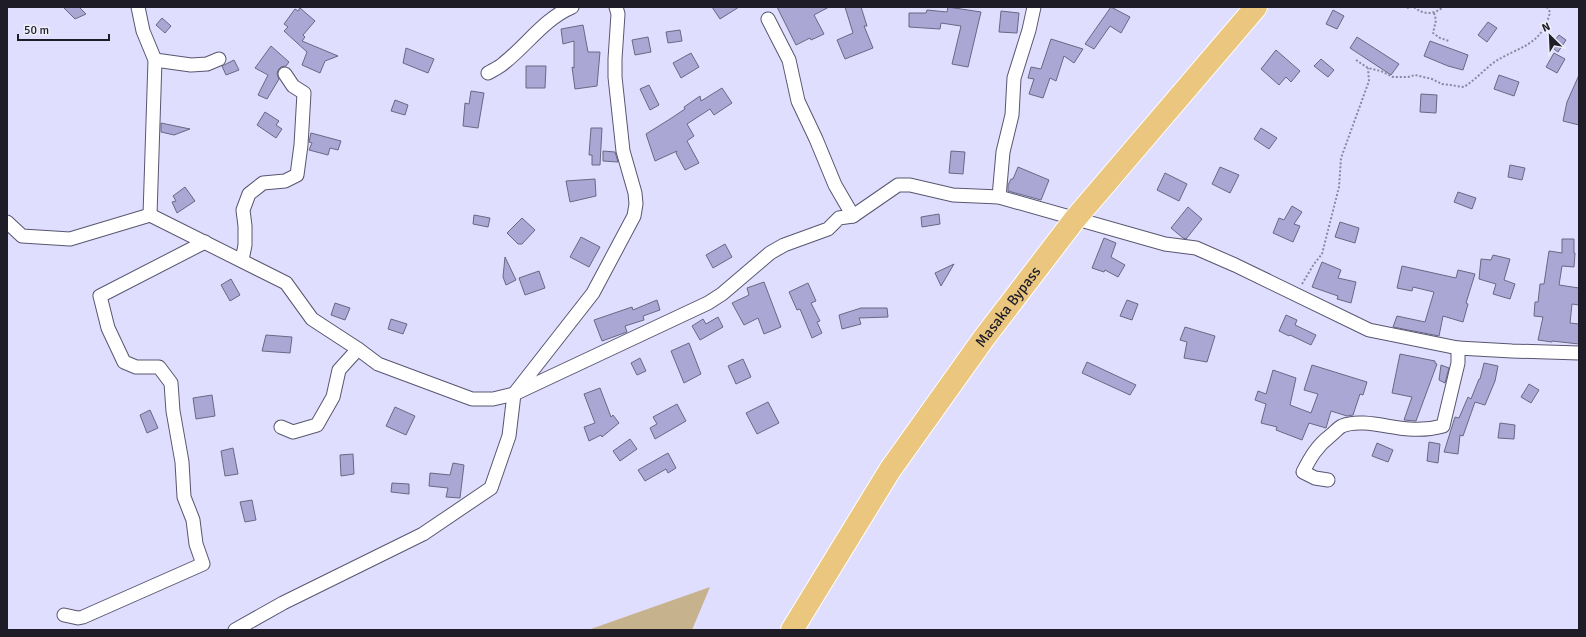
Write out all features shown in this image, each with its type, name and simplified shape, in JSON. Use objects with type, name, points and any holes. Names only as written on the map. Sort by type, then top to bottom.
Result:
[{"type":"highway","name":"Masaka Bypass","points":[[792,630],[890,470],[984,338],[1075,219],[1256,7]]},
{"type":"street","points":[[138,7],[143,31],[155,60],[150,215]]},
{"type":"street","points":[[488,73],[503,64],[546,23],[560,12],[572,7]]},
{"type":"street","points":[[235,630],[283,603],[423,534],[491,488],[509,436],[514,394],[593,293],[634,216],[636,204],[635,192],[623,151],[615,76],[618,14],[616,7]]},
{"type":"street","points":[[1000,197],[1003,152],[1012,115],[1014,78],[1029,30],[1034,7]]},
{"type":"street","points":[[768,19],[789,60],[798,101],[835,185],[853,216]]},
{"type":"street","points":[[155,60],[191,65],[207,64],[219,59]]},
{"type":"street","points":[[242,260],[245,246],[246,226],[243,210],[250,194],[263,183],[285,181],[297,175],[304,93],[293,86],[285,74]]},
{"type":"street","points":[[7,222],[22,236],[70,239],[150,215],[286,283],[312,319],[378,364],[472,399],[493,399],[514,394],[708,303],[722,294],[770,253],[784,245],[828,229],[839,218],[853,216],[898,185],[910,185],[953,195],[1000,197],[1165,244],[1196,248],[1235,265],[1369,330],[1458,348],[1579,353]]},
{"type":"street","points":[[64,615],[78,618],[83,617],[203,564],[196,544],[193,520],[184,497],[182,462],[173,411],[171,383],[158,367],[136,367],[124,362],[108,328],[100,296],[205,242]]},
{"type":"street","points":[[1328,480],[1315,478],[1303,472],[1313,453],[1323,442],[1342,426],[1369,424],[1410,429],[1433,429],[1443,426],[1458,363],[1458,348]]},
{"type":"street","points":[[281,427],[293,432],[317,425],[333,397],[339,370],[358,349]]},
{"type":"path","points":[[1414,7],[1418,11],[1425,13],[1438,12],[1443,7]]},
{"type":"path","points":[[1356,60],[1368,68],[1381,70],[1393,77],[1408,77],[1415,75],[1432,79],[1442,84],[1464,87],[1476,79],[1483,70],[1532,43],[1547,23],[1550,12],[1547,7]]},
{"type":"path","points":[[1434,13],[1436,20],[1433,33],[1440,38],[1450,41]]},
{"type":"path","points":[[1304,280],[1322,254],[1338,187],[1340,158],[1369,81],[1368,68]]},
{"type":"shaded area","points":[[710,587],[692,630],[588,630]]},
{"type":"building","points":[[63,7],[79,7],[86,14],[75,19]]},
{"type":"building","points":[[712,7],[739,7],[720,19]]},
{"type":"building","points":[[777,7],[829,7],[814,15],[824,34],[811,40],[810,38],[796,45]]},
{"type":"building","points":[[845,7],[861,7],[867,26],[864,26],[873,48],[845,59],[837,40],[853,33]]},
{"type":"building","points":[[948,7],[981,12],[968,67],[952,64],[961,26],[941,23],[940,29],[909,27],[909,13],[926,13],[927,10],[947,12]]},
{"type":"building","points":[[1111,7],[1130,17],[1121,33],[1110,26],[1094,49],[1085,44]]},
{"type":"building","points":[[300,8],[315,21],[303,35],[305,37],[302,41],[338,56],[325,61],[320,73],[302,65],[307,52],[284,31],[288,27],[284,24],[295,9],[298,11]]},
{"type":"building","points":[[1333,10],[1344,16],[1337,29],[1326,24]]},
{"type":"building","points":[[1001,11],[1019,13],[1017,33],[999,32]]},
{"type":"building","points":[[162,18],[171,26],[165,33],[156,25]]},
{"type":"building","points":[[1488,22],[1497,28],[1487,42],[1478,35]]},
{"type":"building","points":[[583,25],[588,52],[600,52],[597,86],[575,89],[572,67],[574,68],[574,41],[563,44],[561,29]]},
{"type":"building","points":[[680,30],[682,41],[668,43],[666,32]]},
{"type":"building","points":[[1559,35],[1566,40],[1558,52],[1550,46]]},
{"type":"building","points":[[648,37],[651,52],[635,55],[632,40]]},
{"type":"building","points":[[1357,37],[1399,64],[1391,75],[1350,48]]},
{"type":"building","points":[[1051,39],[1083,49],[1074,63],[1064,56],[1056,81],[1050,78],[1043,98],[1029,94],[1034,79],[1028,78],[1031,67],[1041,69]]},
{"type":"building","points":[[1430,41],[1468,55],[1463,70],[1448,66],[1424,56]]},
{"type":"building","points":[[271,46],[289,62],[286,66],[281,67],[278,70],[277,74],[279,79],[267,99],[258,95],[268,75],[255,68]]},
{"type":"building","points":[[406,48],[434,59],[428,73],[403,63]]},
{"type":"building","points":[[1276,50],[1300,71],[1291,82],[1286,77],[1279,85],[1261,69]]},
{"type":"building","points":[[691,53],[699,67],[681,78],[673,63]]},
{"type":"building","points":[[1554,53],[1565,59],[1557,73],[1546,67]]},
{"type":"building","points":[[1321,59],[1334,70],[1328,77],[1314,66]]},
{"type":"building","points":[[234,60],[239,70],[226,75],[222,66]]},
{"type":"building","points":[[526,66],[546,66],[545,88],[526,88]]},
{"type":"building","points":[[1499,75],[1519,82],[1514,96],[1494,89]]},
{"type":"building","points":[[1579,75],[1579,125],[1563,121],[1567,102]]},
{"type":"building","points":[[649,85],[659,105],[650,110],[640,89]]},
{"type":"building","points":[[722,88],[732,103],[714,115],[710,109],[687,124],[694,136],[687,141],[699,163],[685,170],[676,153],[677,151],[655,161],[646,134],[685,109],[684,107],[700,96],[701,101]]},
{"type":"building","points":[[471,91],[484,93],[478,128],[463,126],[465,103],[469,104]]},
{"type":"building","points":[[1421,94],[1437,95],[1436,113],[1420,112]]},
{"type":"building","points":[[395,100],[408,105],[405,115],[391,111]]},
{"type":"building","points":[[265,112],[279,121],[276,125],[282,129],[276,138],[257,125]]},
{"type":"building","points":[[161,123],[190,129],[174,135],[161,132]]},
{"type":"building","points":[[591,128],[602,128],[600,165],[592,165],[592,155],[589,155]]},
{"type":"building","points":[[1261,128],[1277,138],[1269,149],[1254,139]]},
{"type":"building","points":[[311,133],[341,141],[338,150],[330,148],[328,155],[309,150],[312,143],[309,142]]},
{"type":"building","points":[[603,151],[615,152],[618,162],[603,161]]},
{"type":"building","points":[[951,151],[965,152],[963,174],[949,173]]},
{"type":"building","points":[[1510,165],[1525,168],[1522,180],[1508,177]]},
{"type":"building","points":[[1018,167],[1049,180],[1041,200],[1008,191],[1008,185],[1011,179],[1013,179]]},
{"type":"building","points":[[1220,167],[1239,175],[1230,193],[1212,184]]},
{"type":"building","points":[[1165,173],[1187,184],[1179,201],[1157,190]]},
{"type":"building","points":[[595,179],[596,196],[570,202],[566,181]]},
{"type":"building","points":[[185,187],[195,201],[177,213],[172,202],[176,201],[173,196]]},
{"type":"building","points":[[1458,192],[1476,198],[1472,209],[1454,202]]},
{"type":"building","points":[[1292,206],[1302,212],[1294,224],[1300,226],[1293,242],[1273,233],[1279,218],[1284,220]]},
{"type":"building","points":[[1188,207],[1202,219],[1186,239],[1171,228]]},
{"type":"building","points":[[939,214],[940,224],[922,227],[921,217]]},
{"type":"building","points":[[474,215],[490,218],[488,227],[473,224]]},
{"type":"building","points":[[522,218],[535,230],[522,244],[518,244],[507,233]]},
{"type":"building","points":[[1340,222],[1359,228],[1355,243],[1335,237]]},
{"type":"building","points":[[581,237],[600,247],[589,267],[570,257]]},
{"type":"building","points":[[1104,238],[1116,243],[1111,257],[1125,265],[1118,277],[1105,270],[1104,272],[1092,268]]},
{"type":"building","points":[[1562,239],[1574,239],[1574,267],[1562,266],[1559,285],[1579,288],[1579,305],[1572,304],[1570,323],[1579,324],[1579,344],[1538,340],[1543,317],[1534,316],[1535,302],[1538,302],[1540,284],[1544,284],[1549,251],[1562,253]]},
{"type":"building","points":[[725,244],[732,257],[713,268],[706,255]]},
{"type":"building","points":[[1493,255],[1510,259],[1504,280],[1515,284],[1510,299],[1493,294],[1496,284],[1479,279],[1481,259],[1491,260]]},
{"type":"building","points":[[505,257],[516,280],[506,285],[503,277]]},
{"type":"building","points":[[1322,262],[1341,270],[1338,278],[1356,282],[1351,303],[1337,299],[1338,296],[1312,287]]},
{"type":"building","points":[[954,264],[941,286],[935,273]]},
{"type":"building","points":[[1402,266],[1456,278],[1458,270],[1475,274],[1466,303],[1468,304],[1463,322],[1443,316],[1439,336],[1393,327],[1397,316],[1425,322],[1434,292],[1413,287],[1412,291],[1397,288]]},
{"type":"building","points":[[539,271],[545,288],[525,295],[519,278]]},
{"type":"building","points":[[231,279],[240,295],[230,301],[221,285]]},
{"type":"building","points":[[764,282],[781,327],[764,334],[758,318],[744,325],[732,303],[749,295],[747,288]]},
{"type":"building","points":[[808,283],[816,301],[811,303],[820,321],[817,322],[822,333],[812,338],[800,309],[797,310],[789,292]]},
{"type":"building","points":[[657,300],[660,310],[643,316],[644,320],[625,326],[627,332],[602,341],[594,320],[632,307],[633,310]]},
{"type":"building","points":[[1127,300],[1138,304],[1132,320],[1120,316]]},
{"type":"building","points":[[335,303],[350,308],[345,320],[331,315]]},
{"type":"building","points":[[861,308],[887,308],[888,317],[859,318],[861,324],[842,329],[839,315]]},
{"type":"building","points":[[1286,315],[1297,320],[1295,325],[1316,335],[1311,345],[1279,331]]},
{"type":"building","points":[[718,317],[723,327],[700,340],[692,326],[703,319],[706,324]]},
{"type":"building","points":[[391,319],[407,324],[403,334],[388,329]]},
{"type":"building","points":[[1185,327],[1215,336],[1207,362],[1184,358],[1187,342],[1180,340]]},
{"type":"building","points":[[266,335],[292,337],[290,353],[262,351]]},
{"type":"building","points":[[689,343],[701,374],[684,383],[671,351]]},
{"type":"building","points":[[1400,354],[1435,361],[1437,364],[1416,421],[1404,420],[1412,397],[1392,393]]},
{"type":"building","points":[[640,358],[646,371],[637,375],[631,363]]},
{"type":"building","points":[[743,359],[751,377],[736,384],[728,366]]},
{"type":"building","points":[[1087,362],[1136,385],[1130,395],[1082,373]]},
{"type":"building","points":[[1484,363],[1498,366],[1495,381],[1485,405],[1475,402],[1463,436],[1460,435],[1458,454],[1444,452],[1455,417],[1459,418],[1468,397],[1471,399],[1480,379]]},
{"type":"building","points":[[1312,365],[1367,382],[1363,395],[1360,394],[1353,415],[1347,416],[1331,411],[1326,428],[1309,423],[1302,440],[1276,430],[1277,427],[1261,423],[1266,404],[1255,400],[1258,391],[1266,394],[1273,370],[1296,378],[1290,405],[1311,413],[1318,394],[1304,390]]},
{"type":"building","points":[[1441,365],[1449,368],[1445,383],[1439,380]]},
{"type":"building","points":[[1529,384],[1539,390],[1531,403],[1521,397]]},
{"type":"building","points":[[600,388],[611,417],[613,415],[619,423],[602,437],[601,435],[589,441],[584,427],[595,423],[584,394]]},
{"type":"building","points":[[212,395],[215,416],[196,419],[193,398]]},
{"type":"building","points":[[768,402],[779,423],[757,434],[746,413]]},
{"type":"building","points":[[677,404],[686,421],[655,439],[650,428],[657,424],[653,417]]},
{"type":"building","points":[[395,407],[415,416],[406,435],[386,426]]},
{"type":"building","points":[[150,410],[158,428],[147,433],[140,415]]},
{"type":"building","points":[[1500,423],[1515,425],[1514,439],[1498,438]]},
{"type":"building","points":[[630,439],[637,449],[620,461],[613,451]]},
{"type":"building","points":[[1429,442],[1440,444],[1438,463],[1427,461]]},
{"type":"building","points":[[1377,443],[1393,450],[1388,462],[1372,456]]},
{"type":"building","points":[[233,448],[238,474],[225,476],[221,451]]},
{"type":"building","points":[[668,453],[676,468],[668,473],[666,469],[645,481],[638,470]]},
{"type":"building","points":[[353,454],[354,474],[341,476],[340,455]]},
{"type":"building","points":[[453,463],[464,465],[460,498],[446,497],[448,488],[429,486],[430,473],[450,475]]},
{"type":"building","points":[[392,483],[409,484],[409,494],[391,492]]},
{"type":"building","points":[[252,500],[256,520],[245,522],[240,502]]}]
